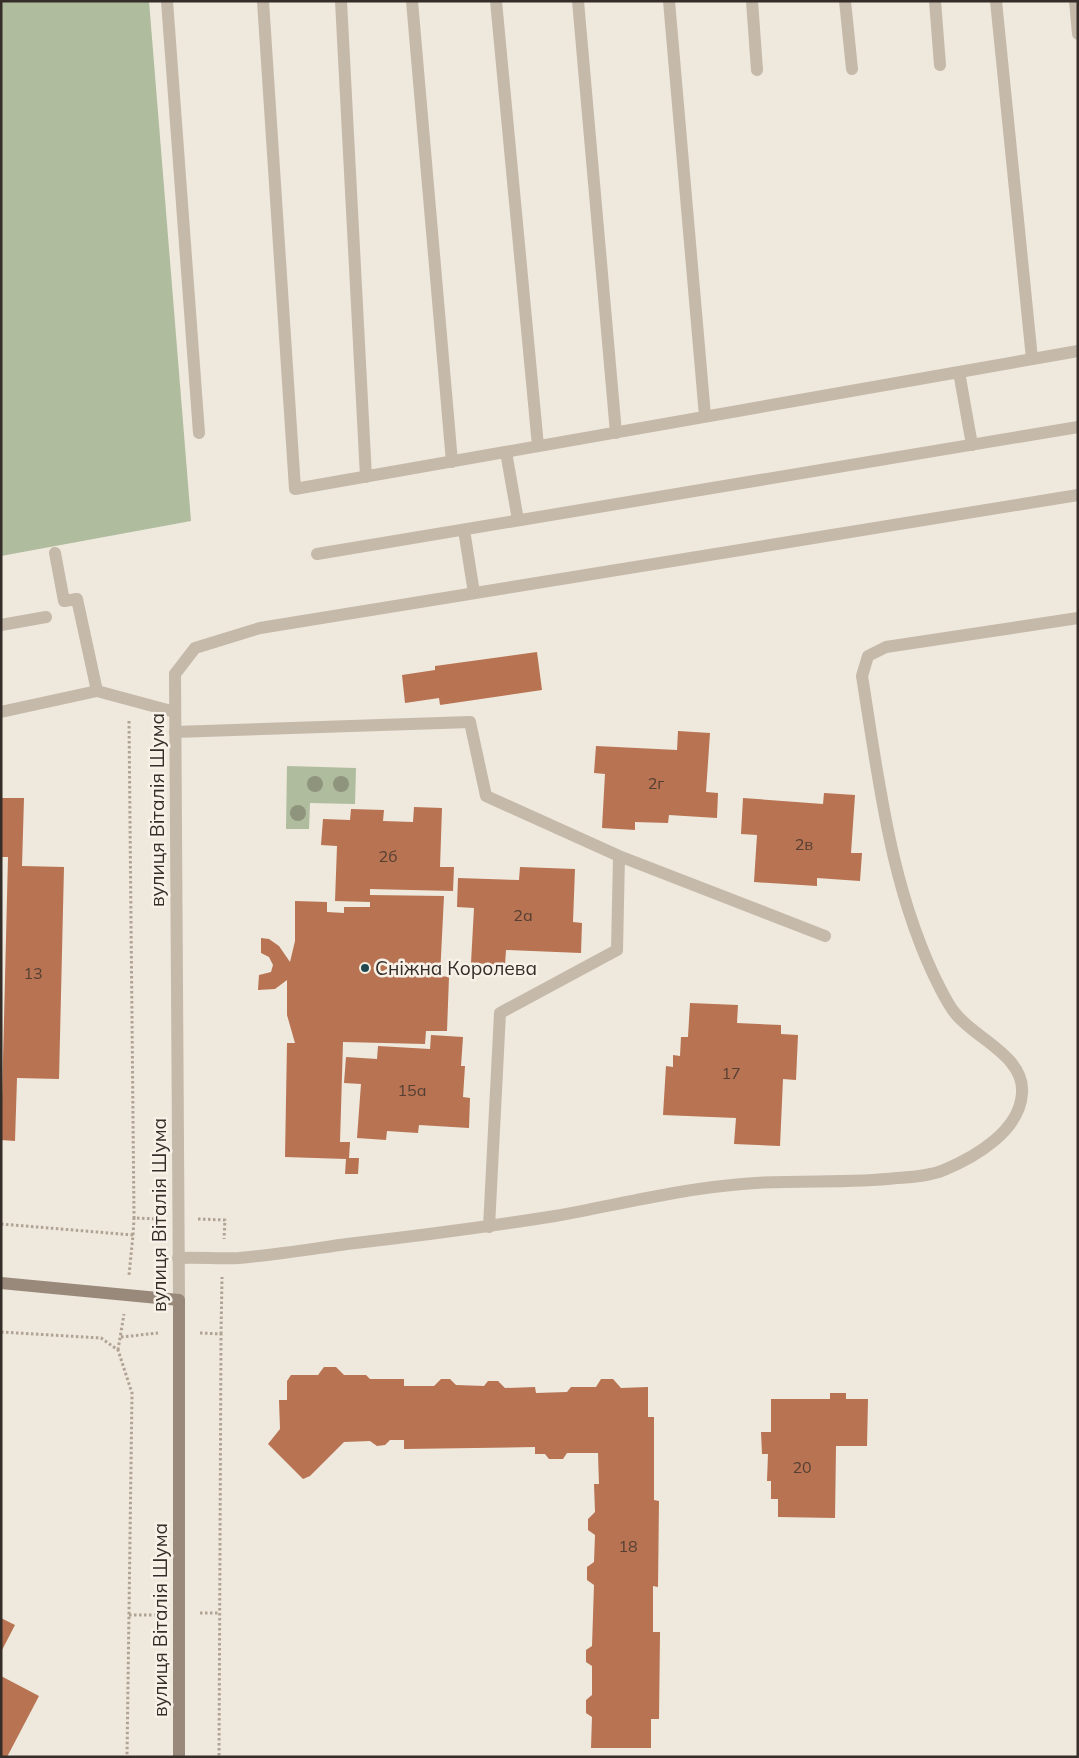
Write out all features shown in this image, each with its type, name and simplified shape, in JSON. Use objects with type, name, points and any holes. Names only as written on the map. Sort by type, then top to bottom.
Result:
[{"type":"street","points":[[167,1],[199,433]]},
{"type":"street","points":[[263,1],[295,489],[1078,351]]},
{"type":"street","points":[[341,1],[366,477]]},
{"type":"street","points":[[412,1],[452,462]]},
{"type":"street","points":[[496,1],[538,446]]},
{"type":"street","points":[[578,1],[616,432]]},
{"type":"street","points":[[669,1],[705,416]]},
{"type":"street","points":[[752,1],[757,70]]},
{"type":"street","points":[[845,1],[852,69]]},
{"type":"street","points":[[935,1],[940,65]]},
{"type":"street","points":[[996,1],[1032,359]]},
{"type":"street","points":[[1075,1],[1078,34]]},
{"type":"street","points":[[959,372],[972,445]]},
{"type":"street","points":[[317,554],[1078,427]]},
{"type":"street","points":[[506,452],[518,520]]},
{"type":"street","points":[[464,530],[474,593],[1078,495]]},
{"type":"street","points":[[55,553],[64,601],[77,599],[97,691]]},
{"type":"street","name":"вулиця Віталія Шума","points":[[179,1757],[179,1300],[175,674],[195,648],[260,628],[474,593]]},
{"type":"street","points":[[1,624],[46,617]]},
{"type":"street","points":[[178,1258],[238,1258],[489,1227],[677,1192],[724,1186],[874,1181],[942,1171],[975,1154],[1002,1133],[1019,1108],[1022,1084],[1004,1055],[954,1013],[941,990],[922,947],[908,910],[884,814],[862,676],[868,656],[886,647],[1078,618]]},
{"type":"street","points":[[1,712],[97,691],[175,712]]},
{"type":"street","points":[[175,732],[470,722],[486,796],[619,856],[826,936]]},
{"type":"street","points":[[489,1227],[500,1013],[617,950],[619,856]]},
{"type":"street","points":[[1,1283],[179,1300]]},
{"type":"path","points":[[129,716],[134,1218]]},
{"type":"path","points":[[1,1224],[133,1235],[127,1295],[118,1350],[132,1393],[127,1757]]},
{"type":"path","points":[[1,1332],[101,1338],[118,1350]]},
{"type":"path","points":[[121,1337],[179,1332],[221,1334],[219,1757]]},
{"type":"green space","points":[[1,1],[149,1],[191,521],[1,556]]},
{"type":"green space","points":[[287,766],[356,768],[355,804],[310,803],[309,829],[286,829]]},
{"type":"building","points":[[537,652],[542,690],[440,705],[439,698],[405,703],[402,675],[435,670],[435,666]]},
{"type":"building","points":[[678,731],[710,733],[706,792],[718,793],[717,818],[669,815],[668,823],[635,822],[635,830],[602,828],[605,774],[594,773],[596,746],[677,750]]},
{"type":"building","points":[[824,793],[855,795],[851,853],[862,853],[860,881],[817,878],[817,886],[754,882],[757,835],[741,834],[743,798],[823,804]]},
{"type":"building","points":[[1,798],[24,798],[22,866],[64,867],[59,1079],[17,1078],[15,1141],[1,1140],[8,857],[1,857]]},
{"type":"building","points":[[414,807],[442,808],[440,867],[454,867],[453,891],[370,889],[370,895],[444,896],[440,976],[449,977],[447,1031],[426,1031],[425,1044],[343,1042],[340,1142],[350,1142],[349,1158],[359,1158],[358,1174],[345,1174],[346,1159],[285,1157],[287,1043],[295,1043],[287,1015],[287,980],[275,989],[258,990],[259,975],[271,972],[273,965],[269,957],[261,953],[261,938],[269,939],[279,946],[290,962],[295,941],[295,901],[327,902],[327,912],[344,913],[344,907],[370,907],[370,902],[335,901],[337,846],[321,845],[323,819],[350,820],[351,809],[384,810],[383,821],[413,822]]},
{"type":"building","points":[[520,867],[575,869],[573,922],[582,923],[581,953],[506,950],[505,965],[471,963],[474,908],[457,907],[458,878],[519,880]]},
{"type":"building","points":[[690,1003],[738,1005],[737,1023],[781,1025],[781,1034],[798,1035],[796,1080],[783,1079],[780,1146],[734,1144],[736,1118],[663,1115],[666,1066],[673,1067],[673,1055],[680,1056],[681,1037],[688,1037]]},
{"type":"building","points":[[431,1035],[463,1037],[461,1066],[465,1066],[463,1097],[470,1098],[469,1128],[419,1125],[418,1133],[387,1131],[386,1140],[357,1138],[361,1084],[344,1083],[346,1057],[377,1059],[378,1046],[430,1049]]},
{"type":"building","points":[[324,1367],[336,1367],[344,1375],[366,1375],[370,1379],[404,1379],[404,1386],[434,1386],[441,1379],[450,1379],[456,1385],[484,1386],[488,1381],[498,1381],[505,1388],[535,1387],[536,1393],[567,1392],[571,1387],[596,1387],[601,1379],[613,1379],[621,1388],[648,1387],[648,1417],[654,1417],[654,1500],[659,1501],[658,1587],[653,1586],[653,1632],[660,1632],[659,1719],[651,1719],[651,1748],[591,1748],[592,1717],[586,1713],[586,1700],[592,1695],[592,1666],[586,1662],[586,1650],[592,1646],[594,1585],[587,1580],[587,1567],[594,1562],[595,1535],[588,1530],[588,1519],[595,1512],[594,1484],[599,1484],[598,1453],[567,1453],[563,1459],[549,1459],[545,1454],[535,1454],[535,1447],[404,1449],[404,1440],[390,1440],[385,1445],[377,1446],[370,1441],[344,1442],[310,1476],[303,1479],[268,1444],[280,1429],[279,1400],[287,1400],[287,1381],[291,1375],[318,1375]]},
{"type":"building","points":[[830,1393],[846,1393],[846,1399],[868,1399],[867,1446],[836,1446],[835,1518],[778,1517],[778,1499],[771,1499],[771,1481],[767,1481],[768,1454],[762,1454],[761,1432],[771,1432],[771,1399],[830,1399]]},
{"type":"building","points":[[1,1618],[15,1625],[1,1652]]},
{"type":"building","points":[[1,1676],[39,1696],[7,1757],[1,1757]]},
{"type":"place","name":"Сніжна Королева","points":[[365,968]]}]
